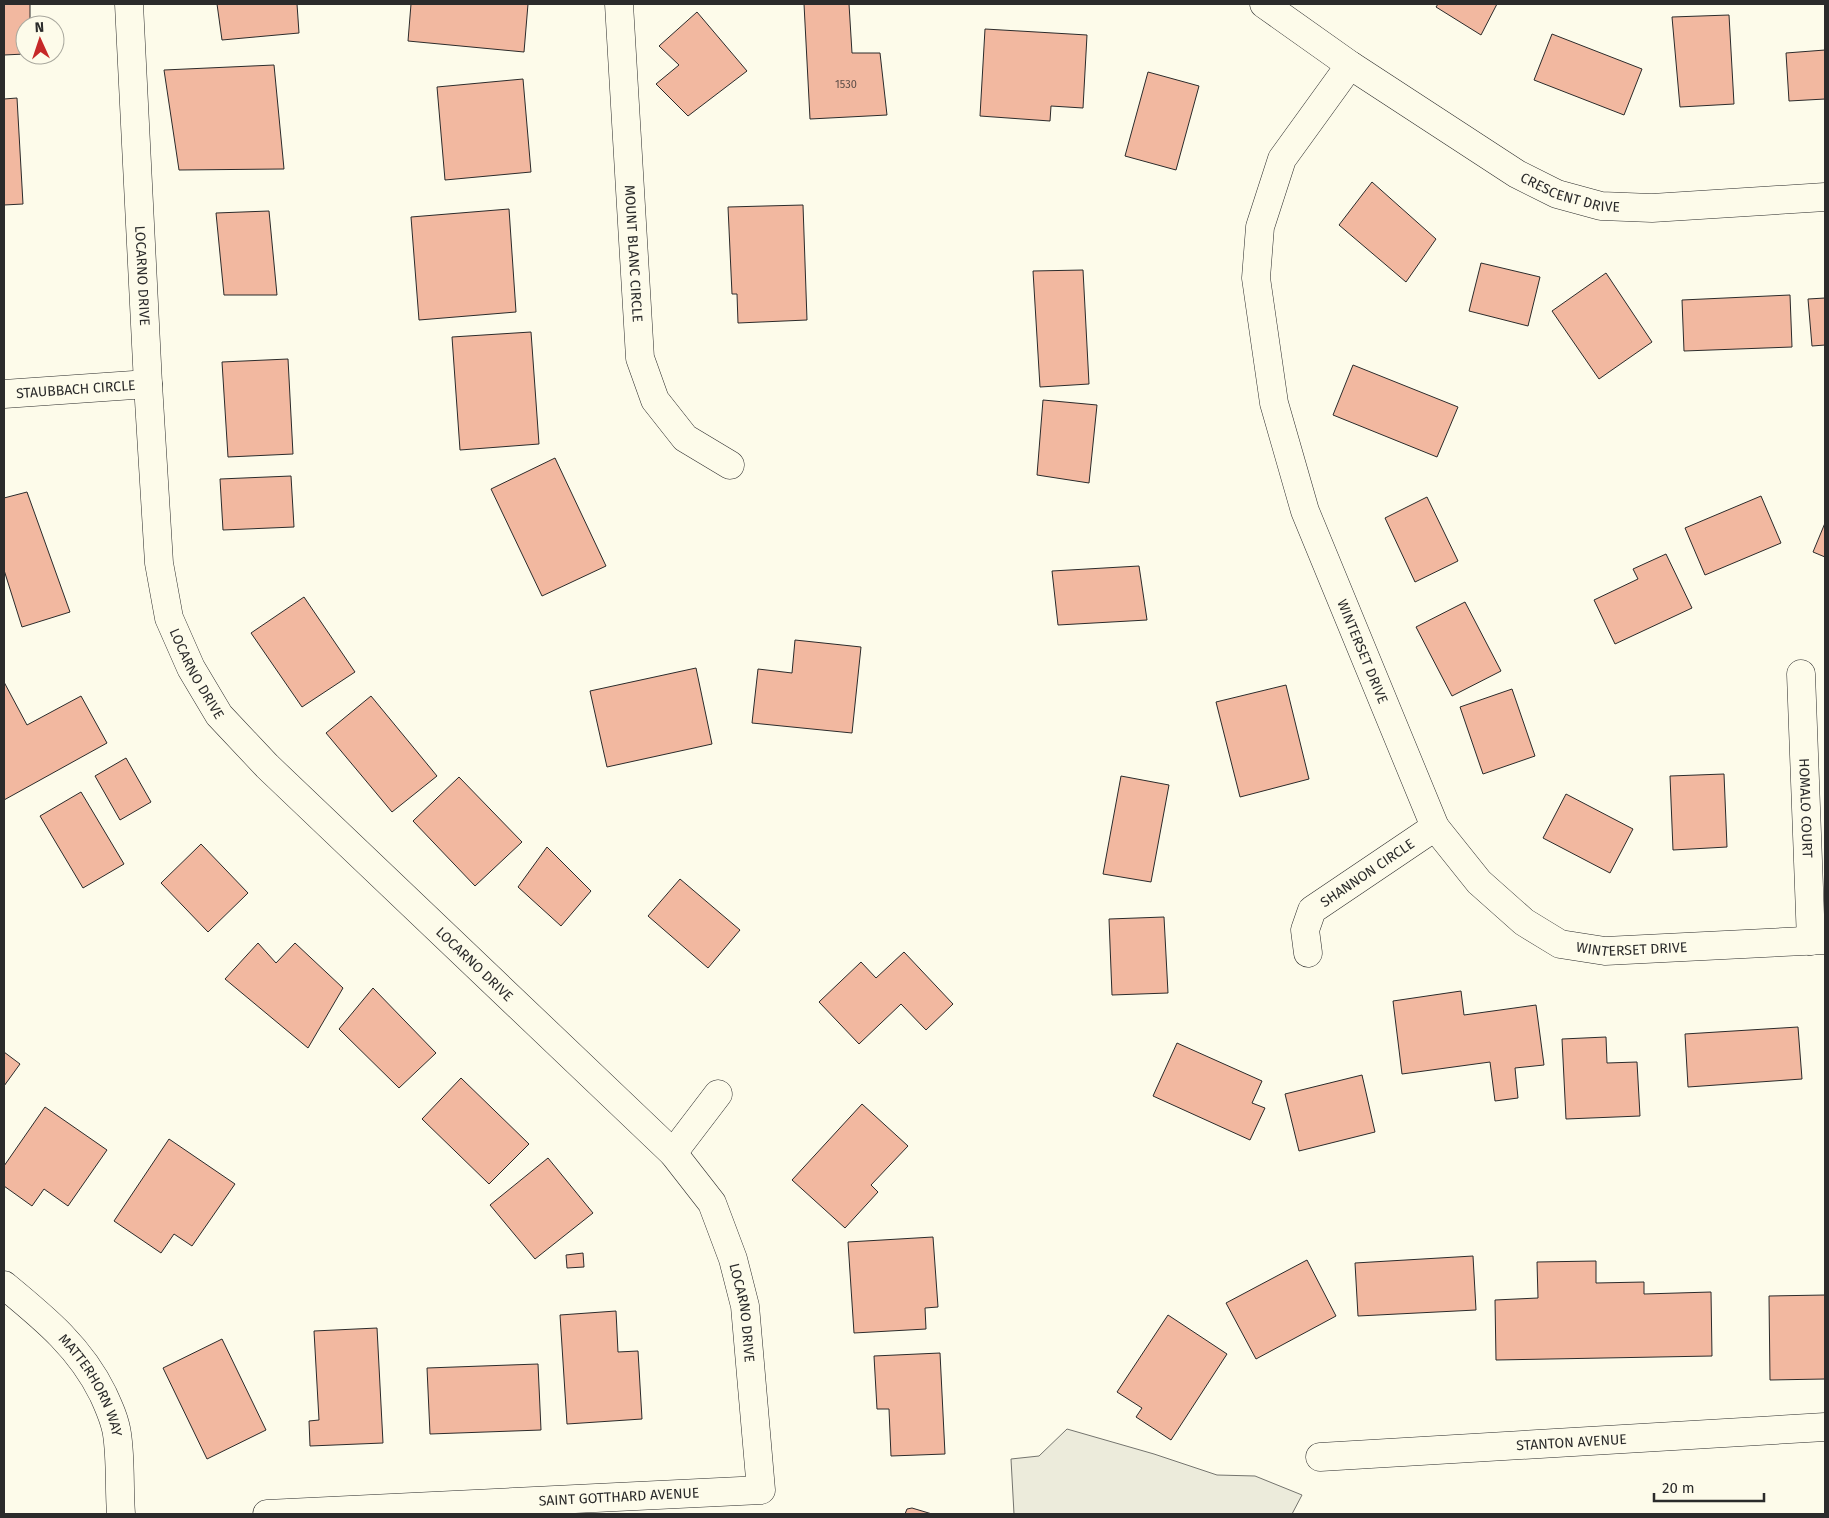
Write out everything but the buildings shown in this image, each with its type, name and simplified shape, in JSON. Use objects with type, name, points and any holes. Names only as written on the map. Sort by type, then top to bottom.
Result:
[{"type":"street","name":"LOCARNO DRIVE","points":[[129,4],[158,563],[169,618],[191,668],[219,716],[267,766],[673,1153],[712,1203],[733,1259],[745,1306],[761,1490]]},
{"type":"street","name":"MOUNT BLANC CIRCLE","points":[[619,4],[640,358],[655,400],[686,438],[730,465]]},
{"type":"street","name":"CRESCENT DRIVE","points":[[1264,4],[1350,65],[1517,174],[1558,194],[1601,206],[1652,208],[1825,197]]},
{"type":"street","name":"WINTERSET DRIVE","points":[[1350,65],[1282,159],[1260,227],[1256,278],[1274,403],[1305,511],[1434,827],[1479,882],[1524,922],[1560,944],[1605,951],[1818,940]]},
{"type":"street","name":"STAUBBACH CIRCLE","points":[[4,394],[148,384]]},
{"type":"street","name":"HOMALO COURT","points":[[1801,674],[1818,940]]},
{"type":"street","name":"SHANNON CIRCLE","points":[[1308,953],[1305,930],[1312,910],[1434,827]]},
{"type":"street","points":[[673,1153],[718,1094]]},
{"type":"street","name":"MATTERHORN WAY","points":[[4,1285],[51,1324],[77,1352],[96,1381],[109,1408],[117,1433],[121,1514]]},
{"type":"street","name":"STANTON AVENUE","points":[[1320,1457],[1825,1427]]},
{"type":"street","name":"SAINT GOTTHARD AVENUE","points":[[267,1514],[761,1490]]},
{"type":"shaded area","points":[[1067,1429],[1154,1454],[1217,1475],[1255,1476],[1302,1495],[1292,1514],[1014,1514],[1011,1459],[1039,1456]]}]
